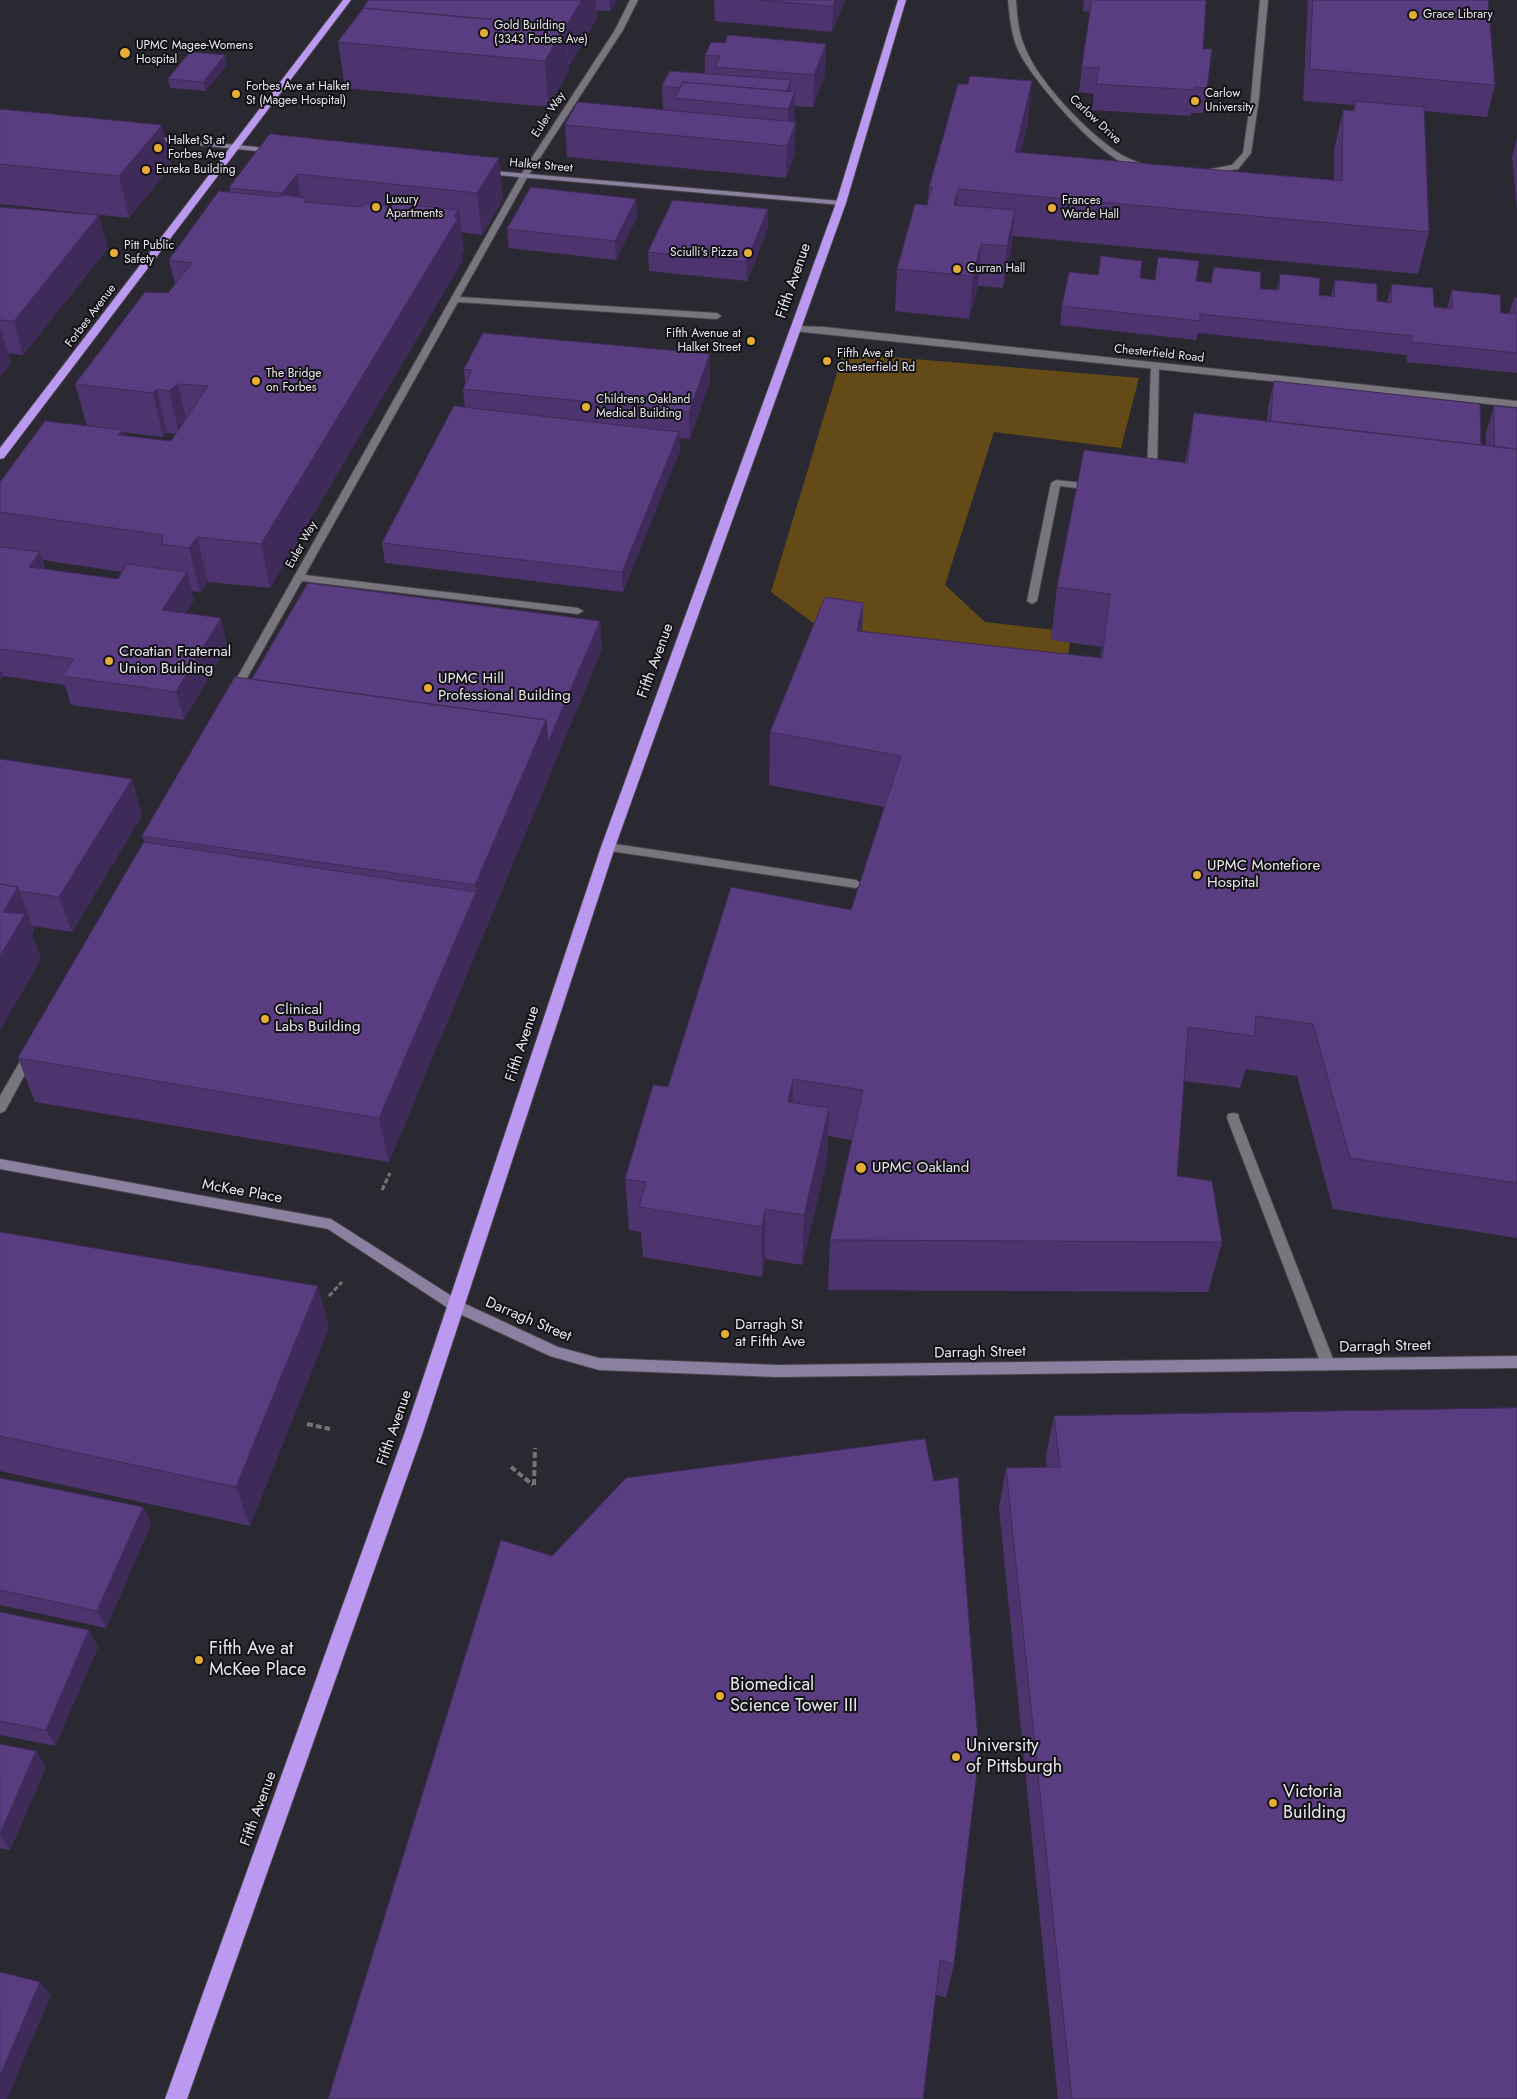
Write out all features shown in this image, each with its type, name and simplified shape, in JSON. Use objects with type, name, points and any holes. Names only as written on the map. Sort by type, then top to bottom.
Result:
[{"type":"highway","name":"Forbes Avenue","points":[[0,456],[347,0]]},
{"type":"highway","name":"Fifth Avenue","points":[[176,2099],[414,1432],[608,847],[798,329],[841,203],[902,0]]},
{"type":"street","name":"Euler Way","points":[[230,699],[524,176],[619,30],[634,0]]},
{"type":"street","name":"Carlow Drive","points":[[1012,0],[1015,28],[1023,52],[1046,88],[1088,131],[1109,149],[1127,162],[1150,169]]},
{"type":"street","points":[[1196,173],[1206,174],[1235,167],[1247,153],[1264,0]]},
{"type":"street","points":[[136,137],[288,152]]},
{"type":"street","name":"Halket Street","points":[[475,171],[841,203]]},
{"type":"street","points":[[454,300],[717,316]]},
{"type":"street","name":"Chesterfield Road","points":[[798,329],[824,330],[1517,404]]},
{"type":"street","points":[[1151,485],[1155,366]]},
{"type":"street","points":[[1032,601],[1056,482],[1103,488]]},
{"type":"street","points":[[298,578],[578,611]]},
{"type":"street","points":[[608,847],[856,884]]},
{"type":"street","points":[[0,1108],[34,1047]]},
{"type":"street","points":[[1233,1118],[1328,1364]]},
{"type":"street","name":"McKee Place","points":[[0,1164],[331,1224],[456,1306]]},
{"type":"street","name":"Darragh Street","points":[[456,1306],[555,1352],[598,1364],[777,1371],[1517,1362]]},
{"type":"path","points":[[382,1190],[390,1174]]},
{"type":"path","points":[[329,1296],[342,1282]]},
{"type":"path","points":[[307,1424],[330,1429]]},
{"type":"path","points":[[511,1467],[534,1485],[535,1448]]},
{"type":"shaded area","points":[[843,353],[1139,378],[1121,448],[994,432],[945,585],[985,622],[1072,632],[1065,671],[838,641],[771,592]]},
{"type":"building","points":[[369,0],[582,0],[566,26],[363,8]]},
{"type":"building","points":[[758,0],[835,0],[833,6]]},
{"type":"building","points":[[1092,0],[1206,0],[1203,49],[1212,49],[1207,88],[1194,87],[1195,90],[1096,84],[1099,68],[1082,67]]},
{"type":"building","points":[[1313,0],[1488,0],[1495,85],[1310,69]]},
{"type":"building","name":"Gold Building (3343 Forbes Ave)","points":[[364,8],[565,26],[545,61],[338,42]]},
{"type":"building","points":[[728,35],[826,44],[814,75],[715,67],[720,56],[705,55],[711,42],[725,43]]},
{"type":"building","points":[[190,52],[225,55],[203,82],[168,79]]},
{"type":"building","points":[[670,71],[791,80],[787,91],[683,82],[680,88],[662,86]]},
{"type":"building","points":[[970,76],[1032,81],[1015,152],[1342,181],[1343,110],[1355,111],[1355,101],[1424,107],[1429,232],[958,189],[954,205],[1015,210],[1007,246],[981,244],[973,276],[897,269],[915,204],[927,205],[932,187],[929,187],[958,84],[968,84]]},
{"type":"building","points":[[683,82],[795,92],[788,109],[675,98]]},
{"type":"building","points":[[578,102],[796,122],[787,146],[565,125]]},
{"type":"building","points":[[0,109],[162,125],[119,176],[0,164]]},
{"type":"building","points":[[270,134],[499,158],[477,193],[297,174],[282,193],[229,188]]},
{"type":"building","points":[[531,187],[636,199],[615,241],[507,229]]},
{"type":"building","name":"The Bridge on Forbes","points":[[219,191],[278,197],[285,195],[307,198],[304,202],[362,207],[366,203],[390,206],[392,203],[459,210],[454,216],[458,218],[261,544],[197,537],[189,548],[162,544],[163,535],[0,512],[0,482],[45,421],[123,430],[118,435],[171,441],[208,386],[178,384],[169,391],[157,389],[153,393],[75,384],[145,292],[168,293],[192,263],[169,260]]},
{"type":"building","points":[[673,200],[768,209],[746,262],[648,252]]},
{"type":"building","points":[[0,207],[99,215],[14,321],[0,320]]},
{"type":"building","points":[[1101,256],[1142,261],[1140,278],[1155,280],[1158,257],[1199,261],[1196,281],[1211,283],[1214,267],[1261,272],[1260,289],[1279,290],[1280,274],[1320,278],[1319,295],[1334,297],[1335,280],[1377,284],[1377,301],[1391,303],[1392,284],[1433,288],[1434,307],[1452,309],[1452,290],[1500,295],[1501,313],[1515,314],[1514,297],[1517,298],[1517,353],[1412,342],[1412,336],[1200,314],[1200,321],[1062,306],[1069,272],[1098,275]]},
{"type":"building","points":[[483,333],[710,354],[689,412],[463,389],[472,370],[464,369]]},
{"type":"building","points":[[1274,381],[1480,404],[1481,445],[1271,421]]},
{"type":"building","points":[[454,406],[679,432],[622,572],[382,543]]},
{"type":"building","points":[[1494,406],[1517,408],[1517,449],[1495,447]]},
{"type":"building","name":"UPMC Montefiore Hospital","points":[[1194,413],[1517,449],[1517,1183],[1350,1158],[1313,1024],[1256,1016],[1254,1036],[1188,1027],[1177,1176],[1212,1181],[1222,1242],[830,1240],[863,1090],[793,1079],[788,1102],[829,1108],[804,1215],[765,1209],[762,1227],[639,1207],[646,1182],[625,1179],[653,1085],[668,1087],[731,887],[851,910],[901,756],[770,732],[825,597],[863,603],[857,631],[1102,658],[1110,594],[1057,587],[1084,450],[1187,463]]},
{"type":"building","name":"Croatian Fraternal Union Building","points":[[0,547],[40,552],[29,567],[118,579],[127,564],[187,572],[162,610],[221,618],[176,692],[62,676],[74,659],[0,649]]},
{"type":"building","points":[[308,583],[600,621],[548,742],[546,720],[252,679]]},
{"type":"building","points":[[235,677],[546,720],[475,885],[142,836]]},
{"type":"building","points":[[0,759],[132,779],[59,897],[19,891],[18,887],[0,884]]},
{"type":"building","name":"Clinical Labs Building","points":[[144,842],[476,892],[379,1118],[18,1058]]},
{"type":"building","points":[[0,884],[18,887],[3,912],[25,914],[0,956]]},
{"type":"building","points":[[0,1232],[318,1286],[236,1487],[0,1436]]},
{"type":"building","name":"Victoria Building","points":[[1517,1408],[1517,2099],[1072,2099],[1006,1468],[1060,1467],[1054,1416]]},
{"type":"building","name":"Biomedical Science Tower III","points":[[925,1439],[934,1481],[958,1477],[979,1754],[954,1964],[940,1960],[923,2099],[328,2099],[501,1540],[552,1556],[626,1478]]},
{"type":"building","points":[[0,1478],[143,1507],[97,1611],[0,1590]]},
{"type":"building","points":[[0,1612],[89,1630],[46,1730],[0,1721]]},
{"type":"building","points":[[0,1744],[36,1751],[0,1834]]},
{"type":"building","points":[[0,1972],[40,1982],[0,2076]]},
{"type":"place","name":"Grace Library","points":[[1413,15]]},
{"type":"place","name":"Gold Building (3343 Forbes Ave)","points":[[484,33]]},
{"type":"place","name":"UPMC Magee-Womens Hospital","points":[[125,53]]},
{"type":"place","name":"Forbes Ave at Halket St (Magee Hospital)","points":[[236,94]]},
{"type":"place","name":"Carlow University","points":[[1195,101]]},
{"type":"place","name":"Halket St at Forbes Ave","points":[[158,148]]},
{"type":"place","name":"Eureka Building","points":[[146,170]]},
{"type":"place","name":"Luxury Apartments","points":[[376,207]]},
{"type":"place","name":"Frances Warde Hall","points":[[1052,208]]},
{"type":"place","name":"Pitt Public Safety","points":[[114,253]]},
{"type":"place","name":"Sciulli's Pizza","points":[[748,253]]},
{"type":"place","name":"Curran Hall","points":[[957,269]]},
{"type":"place","name":"Fifth Avenue at Halket Street","points":[[751,341]]},
{"type":"place","name":"Fifth Ave at Chesterfield Rd","points":[[827,361]]},
{"type":"place","name":"The Bridge on Forbes","points":[[256,381]]},
{"type":"place","name":"Childrens Oakland Medical Building","points":[[586,407]]},
{"type":"place","name":"Croatian Fraternal Union Building","points":[[109,661]]},
{"type":"place","name":"UPMC Hill Professional Building","points":[[428,688]]},
{"type":"place","name":"UPMC Montefiore Hospital","points":[[1197,875]]},
{"type":"place","name":"Clinical Labs Building","points":[[265,1019]]},
{"type":"place","name":"UPMC Oakland","points":[[861,1168]]},
{"type":"place","name":"Darragh St at Fifth Ave","points":[[725,1334]]},
{"type":"place","name":"Fifth Ave at McKee Place","points":[[199,1660]]},
{"type":"place","name":"Biomedical Science Tower III","points":[[720,1696]]},
{"type":"place","name":"University of Pittsburgh","points":[[956,1757]]},
{"type":"place","name":"Victoria Building","points":[[1273,1803]]}]
